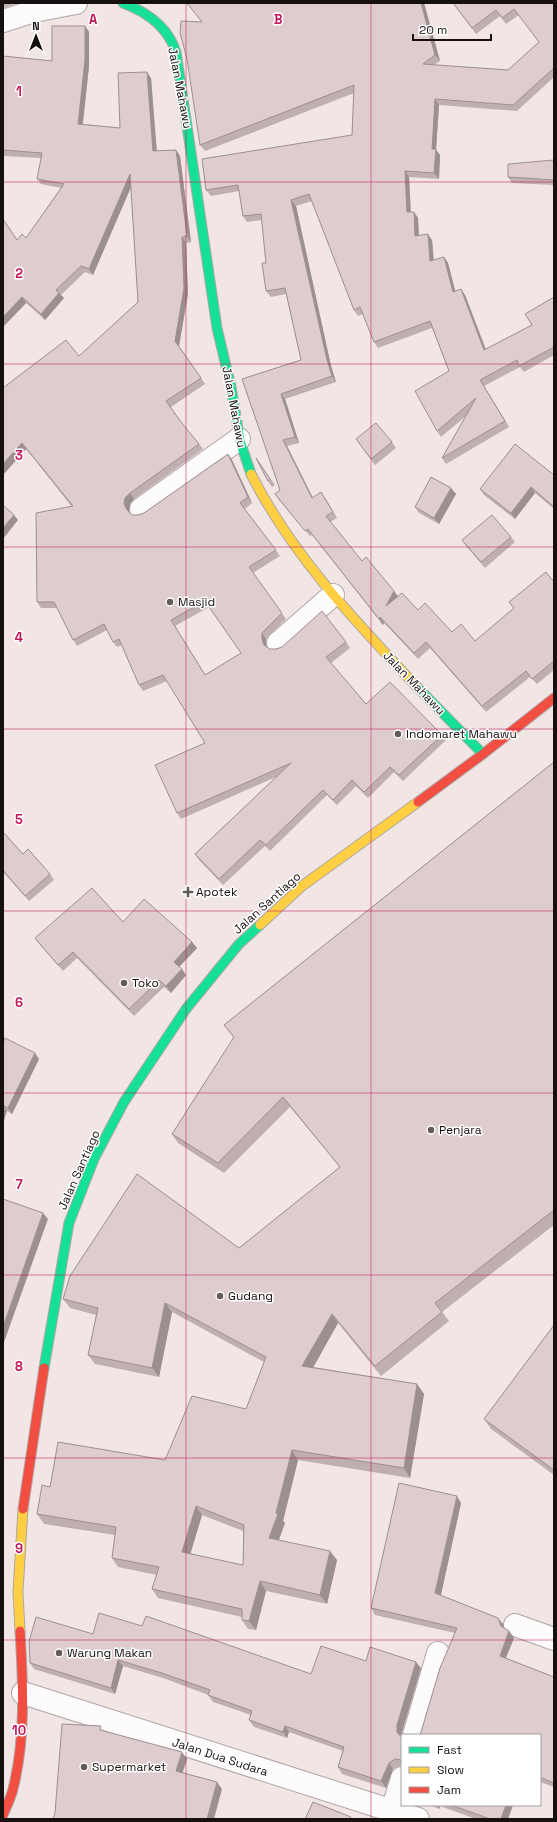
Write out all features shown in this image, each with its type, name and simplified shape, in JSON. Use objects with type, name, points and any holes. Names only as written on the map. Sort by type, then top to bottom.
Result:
[{"type":"main road","name":"Jalan Mahawu","points":[[123,3],[144,11],[156,21],[167,34],[175,48],[188,121],[217,327],[230,386],[238,439],[249,471],[273,514],[292,543],[332,595],[404,675],[483,754]]},
{"type":"main road","name":"Jalan Santiago","points":[[3,1815],[13,1790],[16,1776],[23,1693],[18,1592],[21,1524],[42,1382],[69,1223],[94,1159],[124,1102],[186,1009],[239,944],[302,886],[483,754],[554,698]]},
{"type":"street","points":[[3,21],[34,10],[76,3]]},
{"type":"street","points":[[141,509],[238,439]]},
{"type":"street","points":[[278,643],[332,595]]},
{"type":"street","points":[[515,1625],[554,1639]]},
{"type":"street","points":[[414,1734],[438,1653]]},
{"type":"street","name":"Jalan Dua Sudara","points":[[23,1693],[418,1819]]},
{"type":"street","points":[[392,1811],[401,1781]]},
{"type":"building","points":[[187,3],[421,3],[435,55],[423,64],[508,70],[539,42],[514,9],[502,18],[496,10],[472,28],[453,3],[554,3],[554,68],[513,105],[435,99],[432,149],[436,149],[434,173],[405,171],[407,212],[414,212],[415,236],[428,234],[430,261],[444,257],[453,292],[461,289],[484,350],[532,325],[525,314],[554,297],[554,347],[519,366],[517,360],[480,380],[505,421],[442,458],[476,398],[437,431],[415,391],[449,371],[430,321],[374,342],[360,307],[354,310],[309,194],[291,200],[327,360],[332,376],[281,394],[295,437],[283,440],[312,498],[321,492],[333,512],[326,516],[362,561],[366,557],[394,591],[386,606],[402,593],[418,610],[425,603],[452,632],[461,624],[475,641],[514,608],[509,602],[546,572],[554,582],[554,661],[532,679],[526,671],[482,706],[426,642],[414,653],[380,617],[379,619],[308,529],[305,531],[275,494],[280,490],[242,379],[301,360],[285,288],[266,291],[262,263],[266,263],[261,214],[243,216],[238,185],[206,190],[202,159],[352,135],[354,85],[200,145],[187,59],[180,33],[181,21],[202,22]]},
{"type":"building","points":[[52,26],[85,26],[85,60],[78,124],[120,128],[118,73],[147,72],[153,151],[176,150],[187,236],[182,237],[184,288],[175,341],[201,378],[166,401],[199,444],[130,493],[125,498],[124,504],[127,510],[132,515],[144,513],[228,454],[248,497],[240,503],[276,550],[249,567],[282,613],[262,633],[264,645],[270,649],[282,647],[322,611],[346,642],[326,657],[366,704],[390,682],[442,735],[399,775],[390,767],[364,792],[352,780],[333,800],[323,790],[266,845],[260,840],[219,879],[195,854],[291,763],[177,813],[155,765],[205,743],[163,675],[139,685],[119,639],[113,642],[104,624],[73,640],[54,602],[37,602],[36,513],[73,506],[22,443],[3,464],[3,388],[66,340],[79,356],[138,302],[130,174],[89,269],[81,266],[56,290],[59,293],[41,314],[22,297],[3,317],[3,219],[17,240],[22,234],[26,238],[64,184],[37,179],[42,153],[3,150],[3,56],[52,61]],"holes":[[[205,601],[241,653],[205,675],[171,620]]]},
{"type":"building","points":[[554,160],[554,180],[508,177],[508,164]]},
{"type":"building","points":[[376,423],[392,442],[371,459],[356,439]]},
{"type":"building","points":[[515,444],[554,475],[554,507],[531,487],[511,513],[480,489]]},
{"type":"building","points":[[256,458],[270,479],[268,481]]},
{"type":"building","points":[[431,477],[451,488],[434,518],[415,507]]},
{"type":"building","points":[[3,505],[14,515],[3,528]]},
{"type":"building","points":[[492,515],[511,537],[481,562],[462,540]]},
{"type":"building","points":[[554,762],[554,1210],[435,1303],[442,1312],[375,1366],[332,1314],[302,1366],[417,1384],[404,1468],[292,1450],[276,1513],[278,1514],[269,1538],[330,1551],[320,1595],[260,1581],[249,1621],[242,1620],[242,1609],[152,1589],[159,1567],[112,1558],[116,1527],[37,1514],[42,1485],[50,1487],[58,1442],[165,1460],[192,1396],[246,1409],[266,1357],[165,1303],[152,1368],[88,1355],[98,1308],[63,1299],[70,1276],[137,1174],[239,1248],[340,1167],[283,1097],[218,1163],[172,1134],[234,1037],[224,1025]],"holes":[[[196,1506],[244,1525],[243,1565],[182,1552]]]},
{"type":"building","points":[[3,832],[23,854],[28,849],[50,874],[25,896],[3,870]]},
{"type":"building","points":[[92,888],[123,922],[144,899],[192,942],[174,962],[182,969],[166,986],[159,980],[129,1009],[73,952],[58,965],[35,938]]},
{"type":"building","points":[[5,1038],[35,1053],[8,1108],[3,1105],[3,1043]]},
{"type":"building","points":[[3,1199],[43,1213],[3,1327]]},
{"type":"building","points":[[554,1325],[554,1470],[484,1419]]},
{"type":"building","points":[[399,1483],[457,1496],[435,1593],[498,1618],[501,1626],[509,1631],[500,1656],[554,1677],[554,1783],[541,1777],[541,1734],[420,1734],[440,1668],[457,1628],[371,1608]]},
{"type":"building","points":[[99,1613],[142,1626],[146,1616],[311,1674],[321,1646],[366,1661],[370,1647],[416,1662],[397,1725],[397,1732],[401,1737],[401,1760],[395,1759],[389,1763],[381,1781],[338,1767],[344,1747],[285,1726],[283,1732],[249,1720],[252,1711],[208,1695],[210,1690],[162,1673],[118,1660],[111,1688],[30,1663],[29,1642],[36,1617],[93,1634]]},
{"type":"building","points":[[62,1724],[101,1726],[100,1730],[182,1752],[176,1771],[217,1782],[207,1819],[53,1819],[55,1813]]},
{"type":"building","points":[[313,1802],[351,1817],[350,1819],[305,1819]]},
{"type":"building","points":[[454,1806],[506,1806],[501,1819],[490,1819]]},
{"type":"traffic: fast","points":[[123,3],[140,11],[156,22],[168,35],[176,52],[217,328],[231,387],[240,441],[251,474]]},
{"type":"traffic: fast","points":[[417,687],[483,754]]},
{"type":"traffic: fast","points":[[44,1368],[69,1223],[94,1159],[124,1102],[186,1009],[239,944],[260,925]]},
{"type":"traffic: slow","points":[[251,474],[267,504],[305,560],[348,612],[417,687]]},
{"type":"traffic: slow","points":[[260,925],[302,886],[418,802]]},
{"type":"traffic: slow","points":[[20,1631],[18,1592],[23,1509]]},
{"type":"traffic: jam","points":[[418,802],[483,754],[554,698]]},
{"type":"traffic: jam","points":[[23,1509],[44,1368]]},
{"type":"traffic: jam","points":[[3,1815],[10,1799],[17,1770],[22,1730],[23,1690],[20,1631]]},
{"type":"place","name":"Masjid","points":[[170,602]]},
{"type":"place","name":"Indomaret Mahawu","points":[[398,734]]},
{"type":"place","name":"Apotek","points":[[188,892]]},
{"type":"place","name":"Toko","points":[[124,983]]},
{"type":"place","name":"Penjara","points":[[431,1130]]},
{"type":"place","name":"Gudang","points":[[220,1296]]},
{"type":"place","name":"Warung Makan","points":[[59,1653]]},
{"type":"place","name":"Supermarket","points":[[84,1767]]}]
